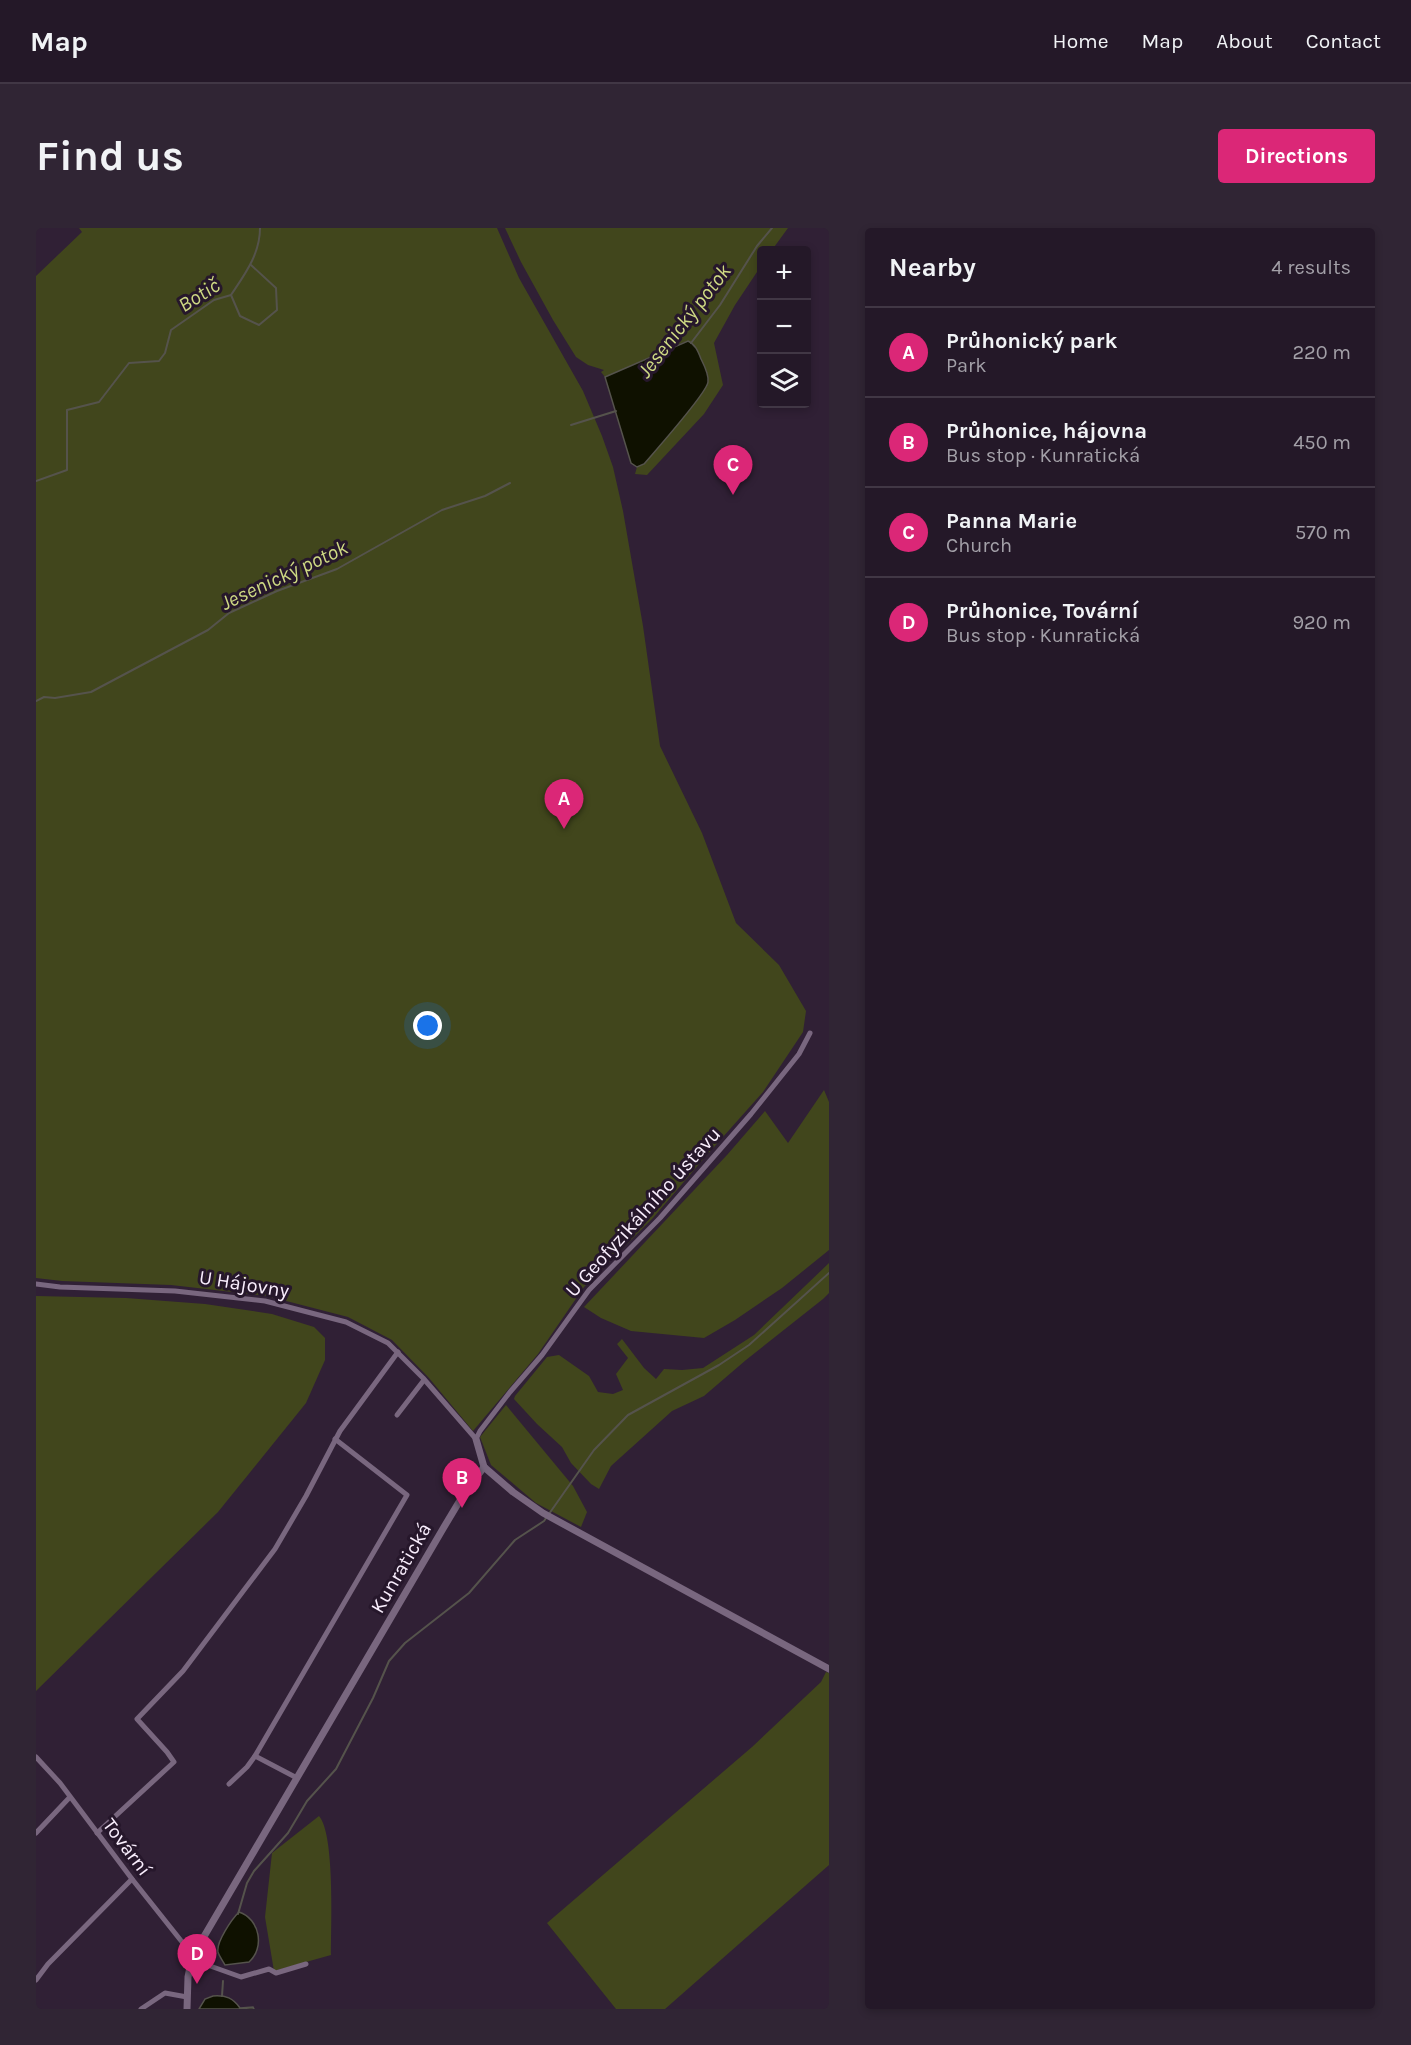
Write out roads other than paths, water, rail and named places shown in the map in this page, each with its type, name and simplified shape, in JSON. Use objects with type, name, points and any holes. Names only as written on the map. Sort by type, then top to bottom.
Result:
[{"type":"street","name":"U Geofyzikálního ústavu","points":[[476,1440],[480,1431],[542,1355],[589,1290],[660,1218],[751,1114],[799,1054],[810,1033]]},
{"type":"street","name":"U Hájovny","points":[[36,1284],[176,1291],[265,1301],[346,1322],[388,1343],[398,1352],[476,1440],[484,1467]]},
{"type":"street","points":[[97,1833],[174,1762],[137,1719],[183,1671],[275,1549],[336,1439],[398,1352]]},
{"type":"street","points":[[397,1415],[424,1380]]},
{"type":"street","points":[[229,1784],[255,1756],[407,1495],[336,1439]]},
{"type":"street","points":[[484,1467],[513,1492],[543,1513],[829,1669]]},
{"type":"street","name":"Kunratická","points":[[187,2009],[192,1957],[456,1507],[484,1467]]},
{"type":"street","points":[[255,1756],[297,1778]]},
{"type":"street","name":"Tovární","points":[[36,1757],[70,1797],[192,1957]]},
{"type":"street","points":[[36,1833],[70,1797]]},
{"type":"street","points":[[36,1980],[48,1964],[132,1880]]},
{"type":"street","points":[[192,1957],[199,1962],[242,1977],[269,1969],[276,1973],[306,1964]]},
{"type":"street","points":[[141,2009],[165,1993],[187,1997]]},
{"type":"waterway","name":"Botič","points":[[36,481],[67,470],[67,410],[99,402],[129,363],[159,361],[165,353],[171,330],[214,300],[231,295],[255,255],[260,228]]},
{"type":"waterway","name":"Jesenický potok","points":[[691,343],[720,305],[757,246],[772,228]]},
{"type":"waterway","points":[[231,295],[240,316],[259,325],[277,310],[276,288],[251,265]]},
{"type":"waterway","name":"Jesenický potok","points":[[571,425],[616,411]]},
{"type":"waterway","name":"Jesenický potok","points":[[36,701],[44,697],[55,698],[91,692],[208,630],[229,613],[277,591],[337,569],[442,510],[485,496],[510,483]]},
{"type":"waterway","points":[[238,1914],[247,1883],[254,1871],[288,1833],[307,1801],[336,1769],[373,1698],[389,1661],[405,1643],[469,1593],[515,1540],[544,1521],[594,1450],[628,1415],[719,1365],[749,1345],[829,1273]]},
{"type":"waterway","points":[[222,1996],[223,1981]]},
{"type":"place","name":"Panna Marie","points":[[733,495]]},
{"type":"place","name":"Průhonický park","points":[[564,829]]},
{"type":"place","name":"Průhonice, hájovna","points":[[462,1508]]},
{"type":"place","name":"Průhonice, Tovární","points":[[197,1984]]}]
